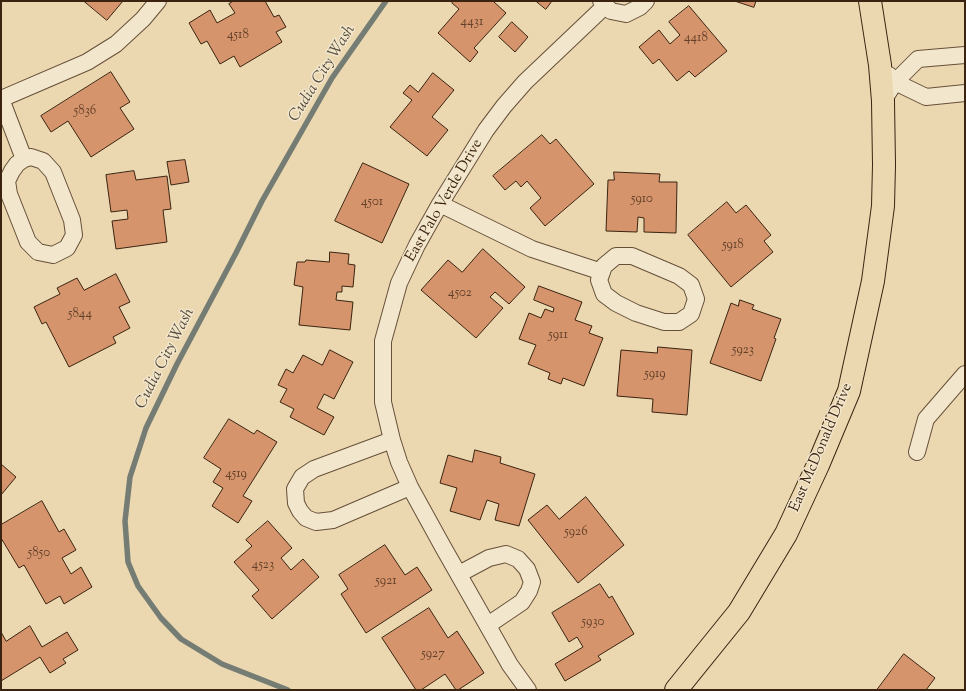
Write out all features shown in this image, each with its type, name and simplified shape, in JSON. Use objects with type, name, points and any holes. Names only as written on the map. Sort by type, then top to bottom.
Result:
[{"type":"main road","name":"East McDonald Drive","points":[[676,690],[739,612],[786,534],[818,465],[849,391],[873,281],[883,206],[883,101],[880,65],[870,1]]},
{"type":"street","points":[[24,159],[1,99],[87,62],[116,44],[143,19],[158,1]]},
{"type":"street","name":"East Palo Verde Drive","points":[[528,690],[510,665],[410,487],[399,462],[383,402],[383,341],[399,283],[417,245],[440,204],[486,130],[504,106],[525,82],[603,3],[611,11],[626,14],[640,7],[646,1]]},
{"type":"street","points":[[883,101],[895,82],[918,59],[965,55]]},
{"type":"street","points":[[880,65],[895,82],[926,97],[965,93]]},
{"type":"street","points":[[31,157],[43,161],[54,172],[72,220],[74,235],[67,248],[53,255],[38,252],[28,242],[9,194],[7,181],[17,164],[24,159],[31,157]]},
{"type":"street","points":[[440,204],[532,249],[602,272]]},
{"type":"street","points":[[616,256],[632,256],[679,276],[692,285],[696,299],[692,314],[679,322],[664,322],[636,313],[616,303],[604,294],[599,280],[602,272],[604,266],[616,256]]},
{"type":"street","points":[[917,452],[926,419],[965,374]]},
{"type":"street","points":[[392,440],[314,469],[302,477],[295,489],[296,503],[306,518],[316,522],[333,520],[410,487]]},
{"type":"street","points":[[459,574],[490,558],[506,554],[518,559],[527,569],[532,582],[529,591],[522,602],[488,625]]},
{"type":"building","points":[[84,1],[123,1],[107,20]]},
{"type":"building","points":[[234,1],[265,1],[274,17],[279,15],[286,27],[276,32],[282,42],[240,67],[234,56],[220,64],[207,41],[201,44],[189,23],[210,10],[217,23],[235,13],[229,4]]},
{"type":"building","points":[[454,1],[493,1],[506,13],[474,48],[478,52],[470,62],[438,33],[459,9],[452,3]]},
{"type":"building","points":[[536,1],[552,1],[546,9]]},
{"type":"building","points":[[735,1],[756,1],[754,7]]},
{"type":"building","points":[[689,6],[727,51],[695,77],[689,71],[677,81],[659,59],[653,64],[639,47],[659,30],[670,44],[680,35],[669,22]]},
{"type":"building","points":[[512,22],[528,37],[515,52],[499,37]]},
{"type":"building","points":[[111,72],[130,102],[120,108],[134,129],[91,157],[68,121],[51,132],[41,116]]},
{"type":"building","points":[[433,73],[454,90],[432,117],[448,130],[427,156],[390,127],[412,100],[403,93],[410,85],[418,92]]},
{"type":"building","points":[[542,135],[550,144],[556,139],[594,184],[545,226],[530,208],[541,198],[527,181],[521,187],[516,181],[505,190],[493,176]]},
{"type":"building","points":[[185,160],[189,182],[171,185],[167,162]]},
{"type":"building","points":[[363,163],[409,184],[382,243],[335,221]]},
{"type":"building","points":[[134,171],[136,180],[167,176],[171,209],[163,210],[167,242],[116,249],[112,221],[128,219],[127,210],[111,212],[106,175]]},
{"type":"building","points":[[614,172],[660,174],[659,182],[677,182],[676,233],[644,232],[644,218],[638,217],[637,232],[606,231],[608,180],[614,180]]},
{"type":"building","points":[[727,202],[736,213],[746,205],[771,235],[764,241],[773,252],[731,287],[688,235]]},
{"type":"building","points":[[483,249],[525,287],[509,304],[495,292],[490,297],[503,308],[476,338],[421,290],[448,260],[462,272]]},
{"type":"building","points":[[330,252],[349,254],[348,264],[355,265],[353,287],[342,286],[342,292],[337,292],[336,300],[353,302],[350,330],[299,325],[303,287],[294,285],[297,262],[305,262],[306,260],[329,262]]},
{"type":"building","points":[[116,274],[130,302],[119,307],[130,328],[113,337],[116,343],[69,367],[46,322],[42,324],[34,307],[60,294],[57,288],[77,278],[84,290]]},
{"type":"building","points":[[539,286],[582,302],[575,320],[592,326],[589,333],[603,338],[584,386],[563,378],[561,384],[548,379],[550,373],[528,364],[536,345],[519,339],[529,313],[541,318],[545,309],[553,312],[554,308],[534,300]]},
{"type":"building","points":[[740,300],[754,305],[752,309],[781,319],[774,338],[776,339],[761,381],[710,363],[731,303],[738,306]]},
{"type":"building","points":[[658,347],[692,350],[687,415],[652,412],[653,399],[617,396],[621,350],[657,353]]},
{"type":"building","points":[[330,350],[353,362],[334,399],[324,394],[317,408],[334,417],[324,435],[290,417],[294,409],[280,402],[287,389],[278,385],[286,369],[293,373],[303,355],[322,365]]},
{"type":"building","points":[[229,419],[254,434],[257,430],[277,442],[243,496],[252,501],[238,523],[212,506],[223,488],[213,482],[221,469],[204,458]]},
{"type":"building","points":[[475,450],[501,457],[500,463],[535,474],[519,526],[495,520],[499,504],[487,500],[480,520],[450,511],[457,488],[440,483],[448,455],[472,462]]},
{"type":"building","points":[[1,464],[16,477],[1,495]]},
{"type":"building","points":[[586,497],[624,545],[578,583],[528,520],[547,505],[559,519]]},
{"type":"building","points":[[42,501],[59,532],[64,529],[76,550],[62,558],[71,574],[81,567],[92,587],[64,604],[60,596],[46,604],[24,565],[19,568],[1,538],[1,525]]},
{"type":"building","points":[[268,521],[292,548],[281,558],[291,570],[303,559],[319,577],[272,619],[252,596],[259,590],[234,562],[252,546],[246,540]]},
{"type":"building","points":[[385,545],[405,575],[417,567],[432,590],[366,633],[341,594],[348,589],[339,575]]},
{"type":"building","points":[[600,584],[609,598],[612,596],[634,634],[598,656],[601,660],[565,681],[555,664],[583,647],[577,637],[569,642],[552,613]]},
{"type":"building","points":[[429,608],[448,638],[457,631],[484,673],[458,690],[456,690],[445,674],[421,690],[416,690],[382,638]]},
{"type":"building","points":[[30,626],[42,647],[67,632],[78,650],[63,659],[66,663],[50,673],[40,657],[1,681],[1,632],[6,641]]},
{"type":"building","points":[[904,654],[935,678],[926,690],[877,690]]},
{"type":"waterway","name":"Cudia City Wash","points":[[288,690],[222,664],[181,639],[161,618],[138,586],[128,562],[125,521],[130,477],[146,428],[177,364],[262,201],[332,78],[386,1]]}]
